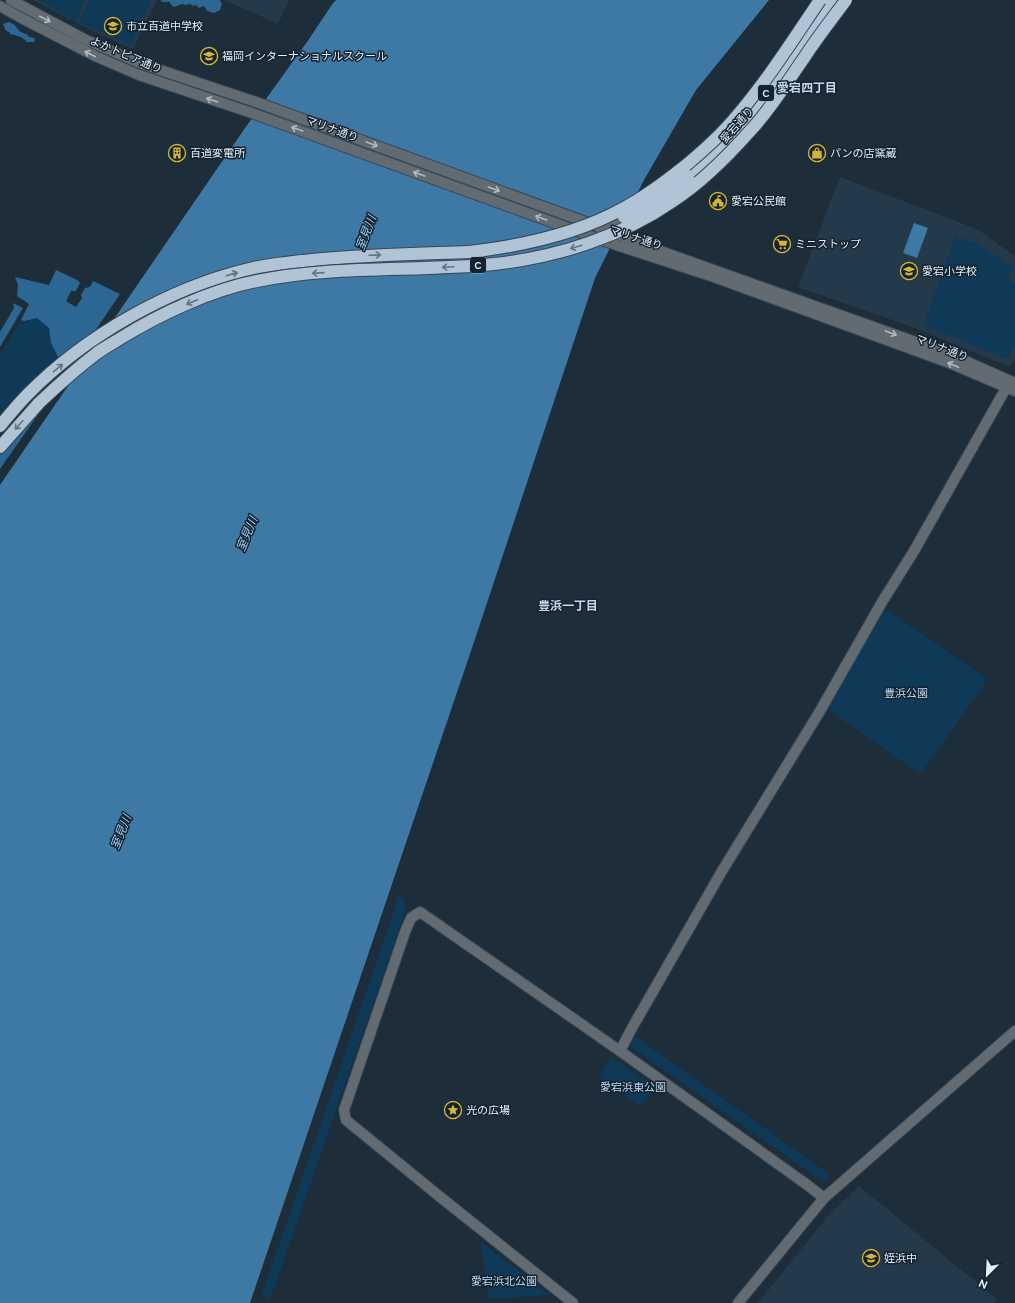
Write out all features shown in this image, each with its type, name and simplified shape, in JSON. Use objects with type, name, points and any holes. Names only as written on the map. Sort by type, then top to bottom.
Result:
[{"type":"highway","name":"C","points":[[468,252],[498,249],[528,243],[585,226],[622,209],[663,184],[703,151],[734,119],[780,60],[820,0]]},
{"type":"highway","name":"C","points":[[0,426],[29,394],[54,371],[91,342],[123,321],[154,304],[220,277],[250,269],[292,262],[344,257],[517,249],[556,242],[587,233],[612,223],[644,207],[672,189],[710,158],[743,123],[831,0]]},
{"type":"highway","name":"C","points":[[0,447],[39,403],[67,377],[98,352],[161,315],[224,290],[254,281],[295,274],[468,266],[496,264],[528,259],[557,253],[589,243],[648,216],[673,201],[697,183],[752,130],[780,93],[845,0]]},
{"type":"street","name":"よかトピア通り","points":[[11,0],[86,40],[142,64],[256,102]]},
{"type":"street","name":"愛宕通り","points":[[611,232],[620,218],[663,188],[719,138],[738,117],[820,0]]},
{"type":"street","name":"愛宕通り","points":[[611,232],[641,221],[677,195],[712,167],[751,130],[845,0]]},
{"type":"street","name":"よかトピア通り","points":[[0,6],[110,62],[139,75],[249,112]]},
{"type":"street","name":"マリナ通り","points":[[256,102],[952,355],[1012,386]]},
{"type":"street","name":"マリナ通り","points":[[249,112],[604,241],[685,267],[784,302],[1012,386]]},
{"type":"street","points":[[593,236],[611,232]]},
{"type":"street","points":[[604,241],[611,232]]},
{"type":"street","points":[[620,1051],[722,871],[820,711],[1012,386]]},
{"type":"street","points":[[573,1303],[438,1196],[346,1120],[344,1110],[405,932],[411,918],[420,912],[620,1051],[824,1198]]},
{"type":"street","points":[[738,1303],[824,1198],[1015,1031]]},
{"type":"street","points":[[747,1303],[830,1199],[1015,1037]]},
{"type":"shaded area","name":"市立百道中学校","points":[[33,0],[157,0],[133,49],[96,33]]},
{"type":"shaded area","points":[[160,0],[220,0],[222,4],[220,10],[214,13],[207,11],[204,6],[199,8],[196,5],[193,6],[190,4],[182,4],[174,7],[170,2],[163,2]]},
{"type":"shaded area","name":"市立百道中学校","points":[[224,0],[289,0],[278,24]]},
{"type":"shaded area","points":[[9,22],[15,25],[19,31],[28,35],[29,37],[34,38],[34,42],[27,42],[6,31],[3,24]]},
{"type":"shaded area","name":"愛宕小学校","points":[[840,177],[977,229],[1015,256],[1015,359],[1010,367],[915,328],[798,287]]},
{"type":"shaded area","points":[[56,270],[79,281],[80,283],[76,291],[71,291],[66,301],[76,307],[82,298],[81,295],[85,288],[90,287],[93,281],[120,294],[95,331],[59,359],[51,343],[49,328],[37,318],[24,321],[21,320],[29,304],[17,296],[18,285],[15,277],[49,285]]},
{"type":"shaded area","points":[[13,303],[23,308],[0,347],[0,332],[14,308]]},
{"type":"shaded area","points":[[44,406],[0,469],[0,455]]},
{"type":"shaded area","name":"姪浜中","points":[[859,1186],[997,1299],[995,1303],[758,1303],[828,1216]]},
{"type":"green space","points":[[40,0],[85,0],[76,21]]},
{"type":"green space","name":"市立百道中学校","points":[[89,0],[151,0],[131,45],[79,22]]},
{"type":"green space","points":[[955,236],[978,244],[1014,268],[1007,278],[1015,283],[1015,345],[1007,359],[924,325]]},
{"type":"green space","points":[[37,318],[49,328],[51,343],[59,359],[0,417],[0,356],[21,320],[25,321]]},
{"type":"green space","name":"豊浜公園","points":[[884,611],[889,611],[986,678],[985,684],[922,772],[917,772],[830,711],[829,705]]},
{"type":"green space","points":[[397,896],[403,898],[406,909],[270,1300],[262,1294],[394,911]]},
{"type":"green space","points":[[635,1036],[829,1174],[827,1179],[822,1181],[634,1049],[631,1046],[632,1039]]},
{"type":"green space","name":"愛宕浜東公園","points":[[612,1057],[655,1087],[640,1107],[599,1076]]},
{"type":"green space","name":"愛宕浜北公園","points":[[480,1241],[550,1295],[489,1299]]},
{"type":"water","name":"室見川","points":[[336,0],[769,0],[696,90],[644,180],[595,278],[472,648],[250,1303],[0,1303],[0,485],[245,128]]},
{"type":"water","points":[[914,223],[928,228],[917,258],[903,253]]},
{"type":"place","name":"市立百道中学校","points":[[113,26]]},
{"type":"place","name":"福岡インターナショナルスクール","points":[[209,56]]},
{"type":"place","name":"百道変電所","points":[[177,153]]},
{"type":"place","name":"パンの店窯蔵","points":[[817,153]]},
{"type":"place","name":"愛宕公民館","points":[[718,201]]},
{"type":"place","name":"ミニストップ","points":[[782,244]]},
{"type":"place","name":"愛宕小学校","points":[[909,271]]},
{"type":"place","name":"光の広場","points":[[453,1110]]},
{"type":"place","name":"姪浜中","points":[[871,1258]]},
{"type":"district","name":"愛宕四丁目","points":[[807,88]]},
{"type":"district","name":"豊浜一丁目","points":[[568,606]]}]
